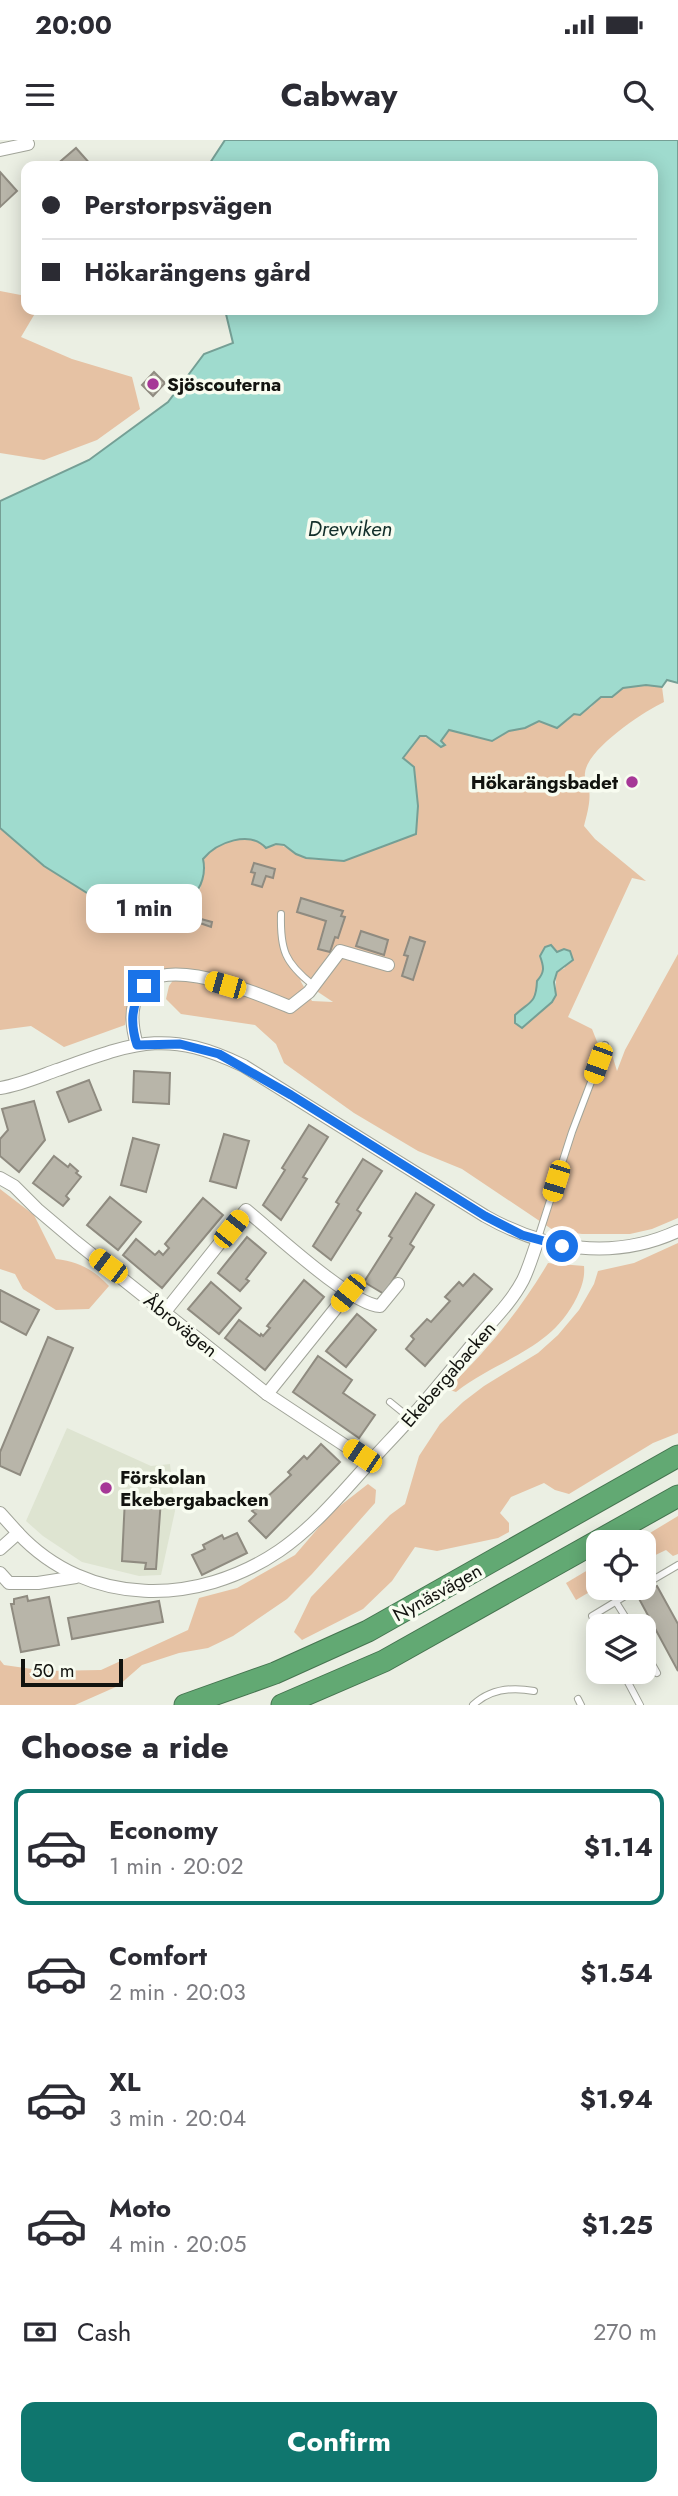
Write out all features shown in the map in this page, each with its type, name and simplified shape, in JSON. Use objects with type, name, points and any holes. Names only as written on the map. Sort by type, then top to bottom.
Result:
[{"type":"highway","name":"Nynäsvägen","points":[[185,1705],[275,1673],[368,1631],[678,1456]]},
{"type":"highway","name":"Nynäsvägen","points":[[282,1705],[384,1661],[678,1496]]},
{"type":"street","points":[[0,150],[28,144]]},
{"type":"street","points":[[137,1045],[131,1021],[136,997],[144,986],[157,977],[178,975],[206,979],[290,1007],[309,992],[340,951],[387,965]]},
{"type":"street","points":[[0,1088],[30,1080],[105,1052],[137,1045],[180,1044],[219,1054],[291,1095],[506,1228],[562,1246],[622,1249],[646,1244],[678,1231]]},
{"type":"street","name":"Åbrovägen","points":[[0,1178],[14,1186],[37,1209],[268,1394],[370,1462]]},
{"type":"street","points":[[164,1313],[246,1210],[348,1293],[371,1306],[380,1306],[398,1284]]},
{"type":"street","name":"Ekebergabacken","points":[[0,1513],[50,1562],[76,1577],[101,1585],[145,1592],[190,1588],[215,1582],[257,1564],[281,1550],[342,1494],[411,1419],[507,1305],[523,1279],[538,1240]]},
{"type":"street","points":[[268,1394],[348,1293]]},
{"type":"street","points":[[0,1549],[18,1533]]},
{"type":"street","name":"Ekebergabacken","points":[[0,1573],[9,1583],[76,1577]]},
{"type":"lane","points":[[281,914],[281,931],[289,964],[313,985]]},
{"type":"lane","points":[[538,1240],[572,1132],[605,1045]]},
{"type":"lane","points":[[390,1402],[411,1419]]},
{"type":"lane","points":[[656,1577],[678,1564]]},
{"type":"lane","points":[[595,1614],[619,1600]]},
{"type":"lane","points":[[616,1602],[624,1614]]},
{"type":"lane","points":[[628,1684],[640,1705]]},
{"type":"lane","points":[[473,1705],[480,1699],[506,1689],[534,1691]]},
{"type":"shaded area","points":[[0,291],[21,295],[21,315],[34,315],[21,337],[72,359],[132,377],[140,409],[97,440],[44,460],[0,453]]},
{"type":"shaded area","points":[[646,685],[662,687],[664,702],[617,732],[588,763],[585,775],[589,798],[584,826],[595,839],[646,881],[632,878],[568,1017],[592,1029],[598,1044],[610,1048],[617,1071],[625,1050],[678,954],[678,1218],[652,1229],[630,1234],[582,1234],[553,1230],[462,1169],[418,1151],[354,1113],[284,1063],[276,1044],[255,1025],[181,1014],[166,999],[169,986],[179,972],[156,971],[142,978],[129,997],[125,1025],[64,1047],[31,1026],[0,1030],[0,828],[44,866],[111,908],[152,909],[180,897],[193,896],[200,889],[205,868],[203,859],[225,843],[234,840],[252,840],[267,848],[281,846],[300,856],[319,860],[420,736],[441,741],[449,730],[492,741],[510,731],[539,721],[567,721],[574,714],[590,708],[601,697],[616,694],[623,688]],"holes":[[[551,945],[565,968],[557,972],[554,999],[531,1021],[524,1007],[535,996],[537,981],[543,969],[540,956],[545,948]],[[300,980],[333,1002],[312,1001]]]},
{"type":"shaded area","points":[[0,1189],[34,1215],[56,1259],[85,1267],[109,1286],[89,1309],[56,1310],[23,1289],[15,1274],[0,1269]]},
{"type":"shaded area","points":[[678,1243],[678,1433],[653,1443],[569,1494],[544,1483],[511,1497],[500,1513],[509,1523],[509,1532],[498,1538],[437,1551],[415,1547],[392,1581],[363,1609],[302,1640],[294,1632],[311,1597],[390,1515],[405,1504],[419,1456],[440,1424],[484,1386],[538,1353],[558,1335],[579,1310],[598,1271],[634,1263]]},
{"type":"shaded area","points":[[548,1263],[584,1266],[580,1289],[566,1315],[553,1330],[523,1352],[472,1380],[456,1392],[447,1389],[502,1329]]},
{"type":"shaded area","name":"Förskolan Ekebergabacken","points":[[67,1428],[151,1466],[170,1464],[175,1511],[161,1575],[139,1576],[82,1562],[26,1521]]},
{"type":"shaded area","points":[[368,1484],[376,1490],[375,1503],[312,1574],[287,1599],[233,1636],[208,1648],[179,1653],[142,1665],[118,1686],[75,1705],[0,1705],[0,1660],[4,1665],[46,1671],[101,1670],[188,1630],[199,1598],[237,1588],[295,1555],[332,1512]]},
{"type":"shaded area","points":[[678,1516],[678,1554],[673,1556],[666,1550],[656,1555],[655,1530]]},
{"type":"shaded area","points":[[586,1571],[586,1594],[576,1600],[566,1583]]},
{"type":"water","name":"Drevviken","points":[[225,140],[678,140],[678,683],[667,680],[662,687],[646,685],[623,688],[612,697],[601,697],[580,715],[574,714],[557,728],[539,721],[525,728],[509,731],[492,741],[449,730],[441,741],[445,745],[441,747],[426,736],[420,736],[403,758],[414,767],[418,806],[416,834],[344,861],[306,858],[284,845],[276,844],[266,848],[251,840],[234,840],[216,848],[203,859],[202,879],[192,896],[180,897],[152,909],[111,908],[44,866],[0,828],[0,501],[89,460],[168,402],[204,354],[233,343],[226,315],[658,315],[658,161],[211,161]]},
{"type":"water","points":[[551,945],[557,952],[564,949],[570,951],[573,960],[557,972],[554,982],[556,995],[552,1002],[522,1028],[515,1023],[515,1015],[534,998],[537,981],[543,969],[540,956],[545,947]]},
{"type":"building","points":[[76,148],[88,161],[61,161]]},
{"type":"building","points":[[0,172],[17,191],[0,207]]},
{"type":"building","name":"Sjöscouterna","points":[[154,372],[165,383],[153,396],[142,385]]},
{"type":"building","points":[[254,863],[275,869],[273,878],[266,876],[262,887],[252,884],[255,873],[251,872]]},
{"type":"building","points":[[301,898],[343,911],[341,916],[345,917],[330,952],[318,949],[326,921],[297,912]]},
{"type":"building","points":[[201,919],[212,922],[211,927],[200,923]]},
{"type":"building","points":[[361,931],[388,940],[384,955],[356,946]]},
{"type":"building","points":[[410,937],[425,942],[413,980],[402,976],[408,956],[404,955]]},
{"type":"building","points":[[134,1071],[170,1073],[169,1104],[133,1102]]},
{"type":"building","points":[[89,1080],[101,1110],[69,1122],[57,1092]]},
{"type":"building","points":[[34,1101],[45,1140],[19,1172],[0,1156],[0,1139],[8,1130],[2,1109]]},
{"type":"building","points":[[309,1125],[328,1137],[303,1177],[307,1179],[281,1220],[263,1205]]},
{"type":"building","points":[[224,1134],[249,1141],[236,1188],[210,1181]]},
{"type":"building","points":[[133,1138],[159,1145],[146,1192],[121,1185]]},
{"type":"building","points":[[54,1156],[68,1167],[70,1164],[81,1177],[66,1196],[69,1199],[63,1206],[33,1183]]},
{"type":"building","points":[[363,1159],[382,1171],[357,1210],[361,1213],[331,1260],[313,1246]]},
{"type":"building","points":[[416,1193],[434,1205],[410,1244],[414,1247],[384,1294],[364,1282]]},
{"type":"building","points":[[110,1197],[141,1222],[118,1250],[87,1225]]},
{"type":"building","points":[[203,1198],[223,1215],[162,1288],[123,1255],[136,1239],[155,1255],[159,1251],[163,1255],[169,1248],[165,1244]]},
{"type":"building","points":[[247,1237],[266,1253],[240,1291],[218,1273]]},
{"type":"building","points":[[474,1274],[492,1289],[425,1366],[406,1349],[414,1339],[411,1336],[427,1319],[431,1322],[450,1301],[445,1297],[459,1282],[463,1286]]},
{"type":"building","points":[[304,1280],[324,1297],[265,1370],[225,1338],[239,1320],[263,1336],[270,1328],[267,1326]]},
{"type":"building","points":[[211,1282],[241,1308],[219,1334],[188,1309]]},
{"type":"building","points":[[0,1290],[39,1310],[26,1335],[0,1321]]},
{"type":"building","points":[[357,1314],[376,1330],[346,1367],[326,1351]]},
{"type":"building","points":[[48,1337],[73,1348],[20,1475],[0,1466],[0,1452]]},
{"type":"building","points":[[318,1356],[352,1380],[343,1393],[375,1415],[359,1438],[293,1392]]},
{"type":"building","points":[[321,1444],[340,1462],[266,1538],[249,1521],[256,1514],[252,1511],[291,1475],[288,1472],[304,1456],[307,1459]]},
{"type":"building","points":[[125,1498],[161,1499],[156,1569],[145,1569],[146,1563],[122,1561]]},
{"type":"building","points":[[237,1533],[247,1553],[202,1575],[192,1555],[205,1549],[203,1545],[222,1535],[224,1539]]},
{"type":"building","points":[[656,1586],[678,1624],[678,1671],[656,1630],[656,1614],[647,1614],[640,1600],[656,1600]]},
{"type":"building","points":[[27,1596],[28,1601],[49,1597],[59,1645],[21,1652],[11,1604],[14,1604],[14,1599]]},
{"type":"building","points":[[159,1601],[163,1622],[72,1639],[68,1618]]},
{"type":"place","name":"Sjöscouterna","points":[[153,384]]},
{"type":"place","name":"Hökarängsbadet","points":[[632,782]]},
{"type":"place","name":"Förskolan Ekebergabacken","points":[[106,1488]]},
{"type":"route","points":[[144,986],[136,997],[131,1021],[137,1045],[162,1042],[195,1046],[219,1054],[244,1066],[506,1228],[562,1246]]}]
